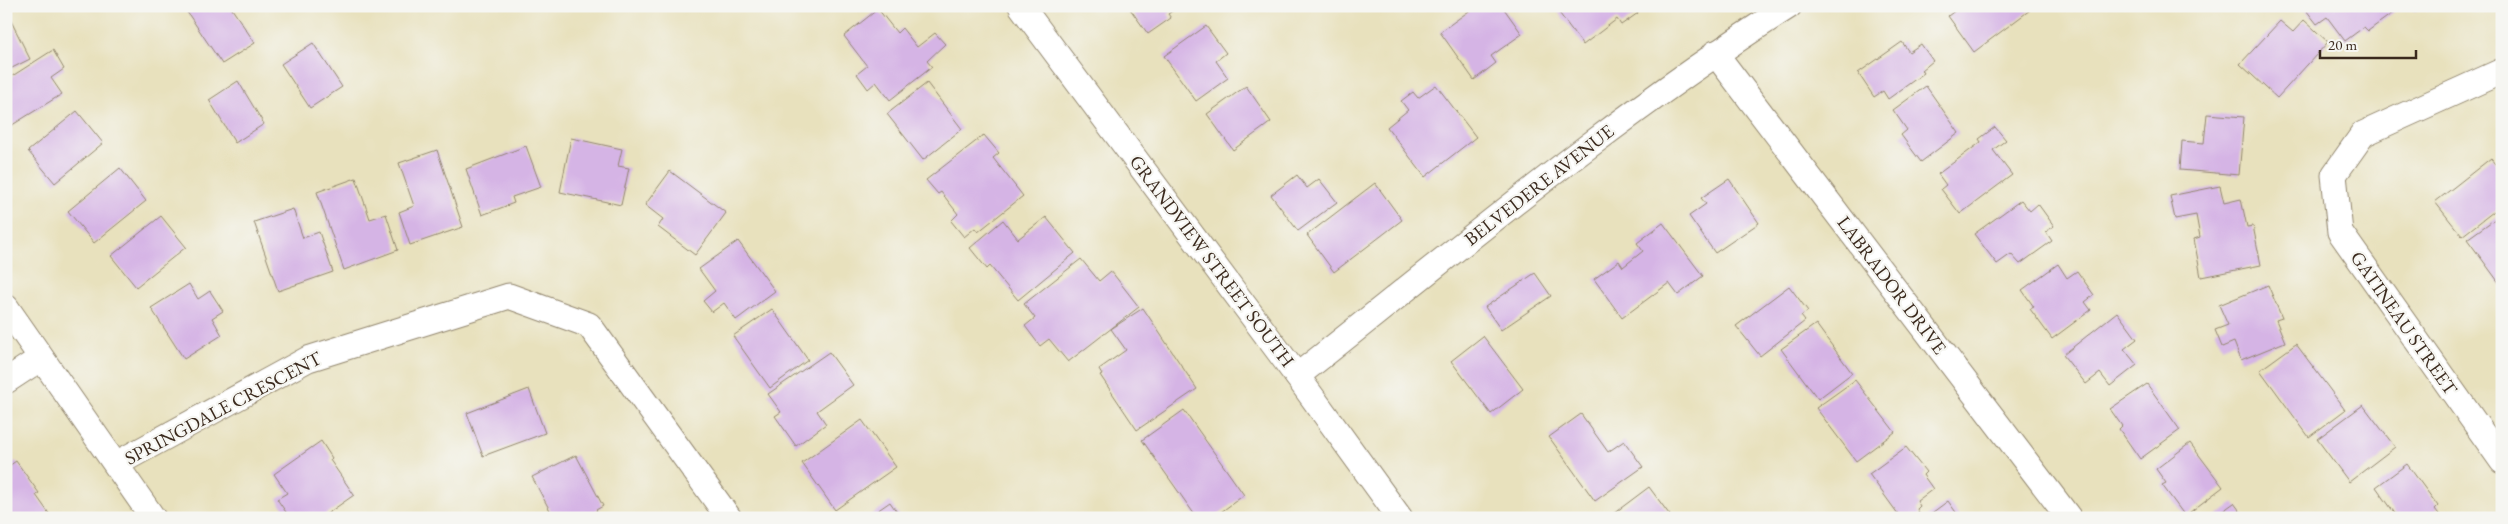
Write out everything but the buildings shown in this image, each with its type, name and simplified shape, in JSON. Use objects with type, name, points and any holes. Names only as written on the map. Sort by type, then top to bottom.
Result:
[{"type":"street","name":"GRANDVIEW STREET SOUTH","points":[[1021,6],[1297,376],[1400,518]]},
{"type":"street","name":"BELVEDERE AVENUE","points":[[1297,376],[1604,134],[1715,52],[1789,6]]},
{"type":"street","name":"LABRADOR DRIVE","points":[[1715,52],[2069,518]]},
{"type":"street","name":"GATINEAU STREET","points":[[2502,71],[2363,134],[2334,175],[2340,232],[2502,461]]},
{"type":"street","name":"SPRINGDALE CRESCENT","points":[[116,464],[308,359],[509,296],[589,325],[729,518]]},
{"type":"street","points":[[6,308],[153,518]]},
{"type":"street","points":[[6,381],[41,358]]}]
